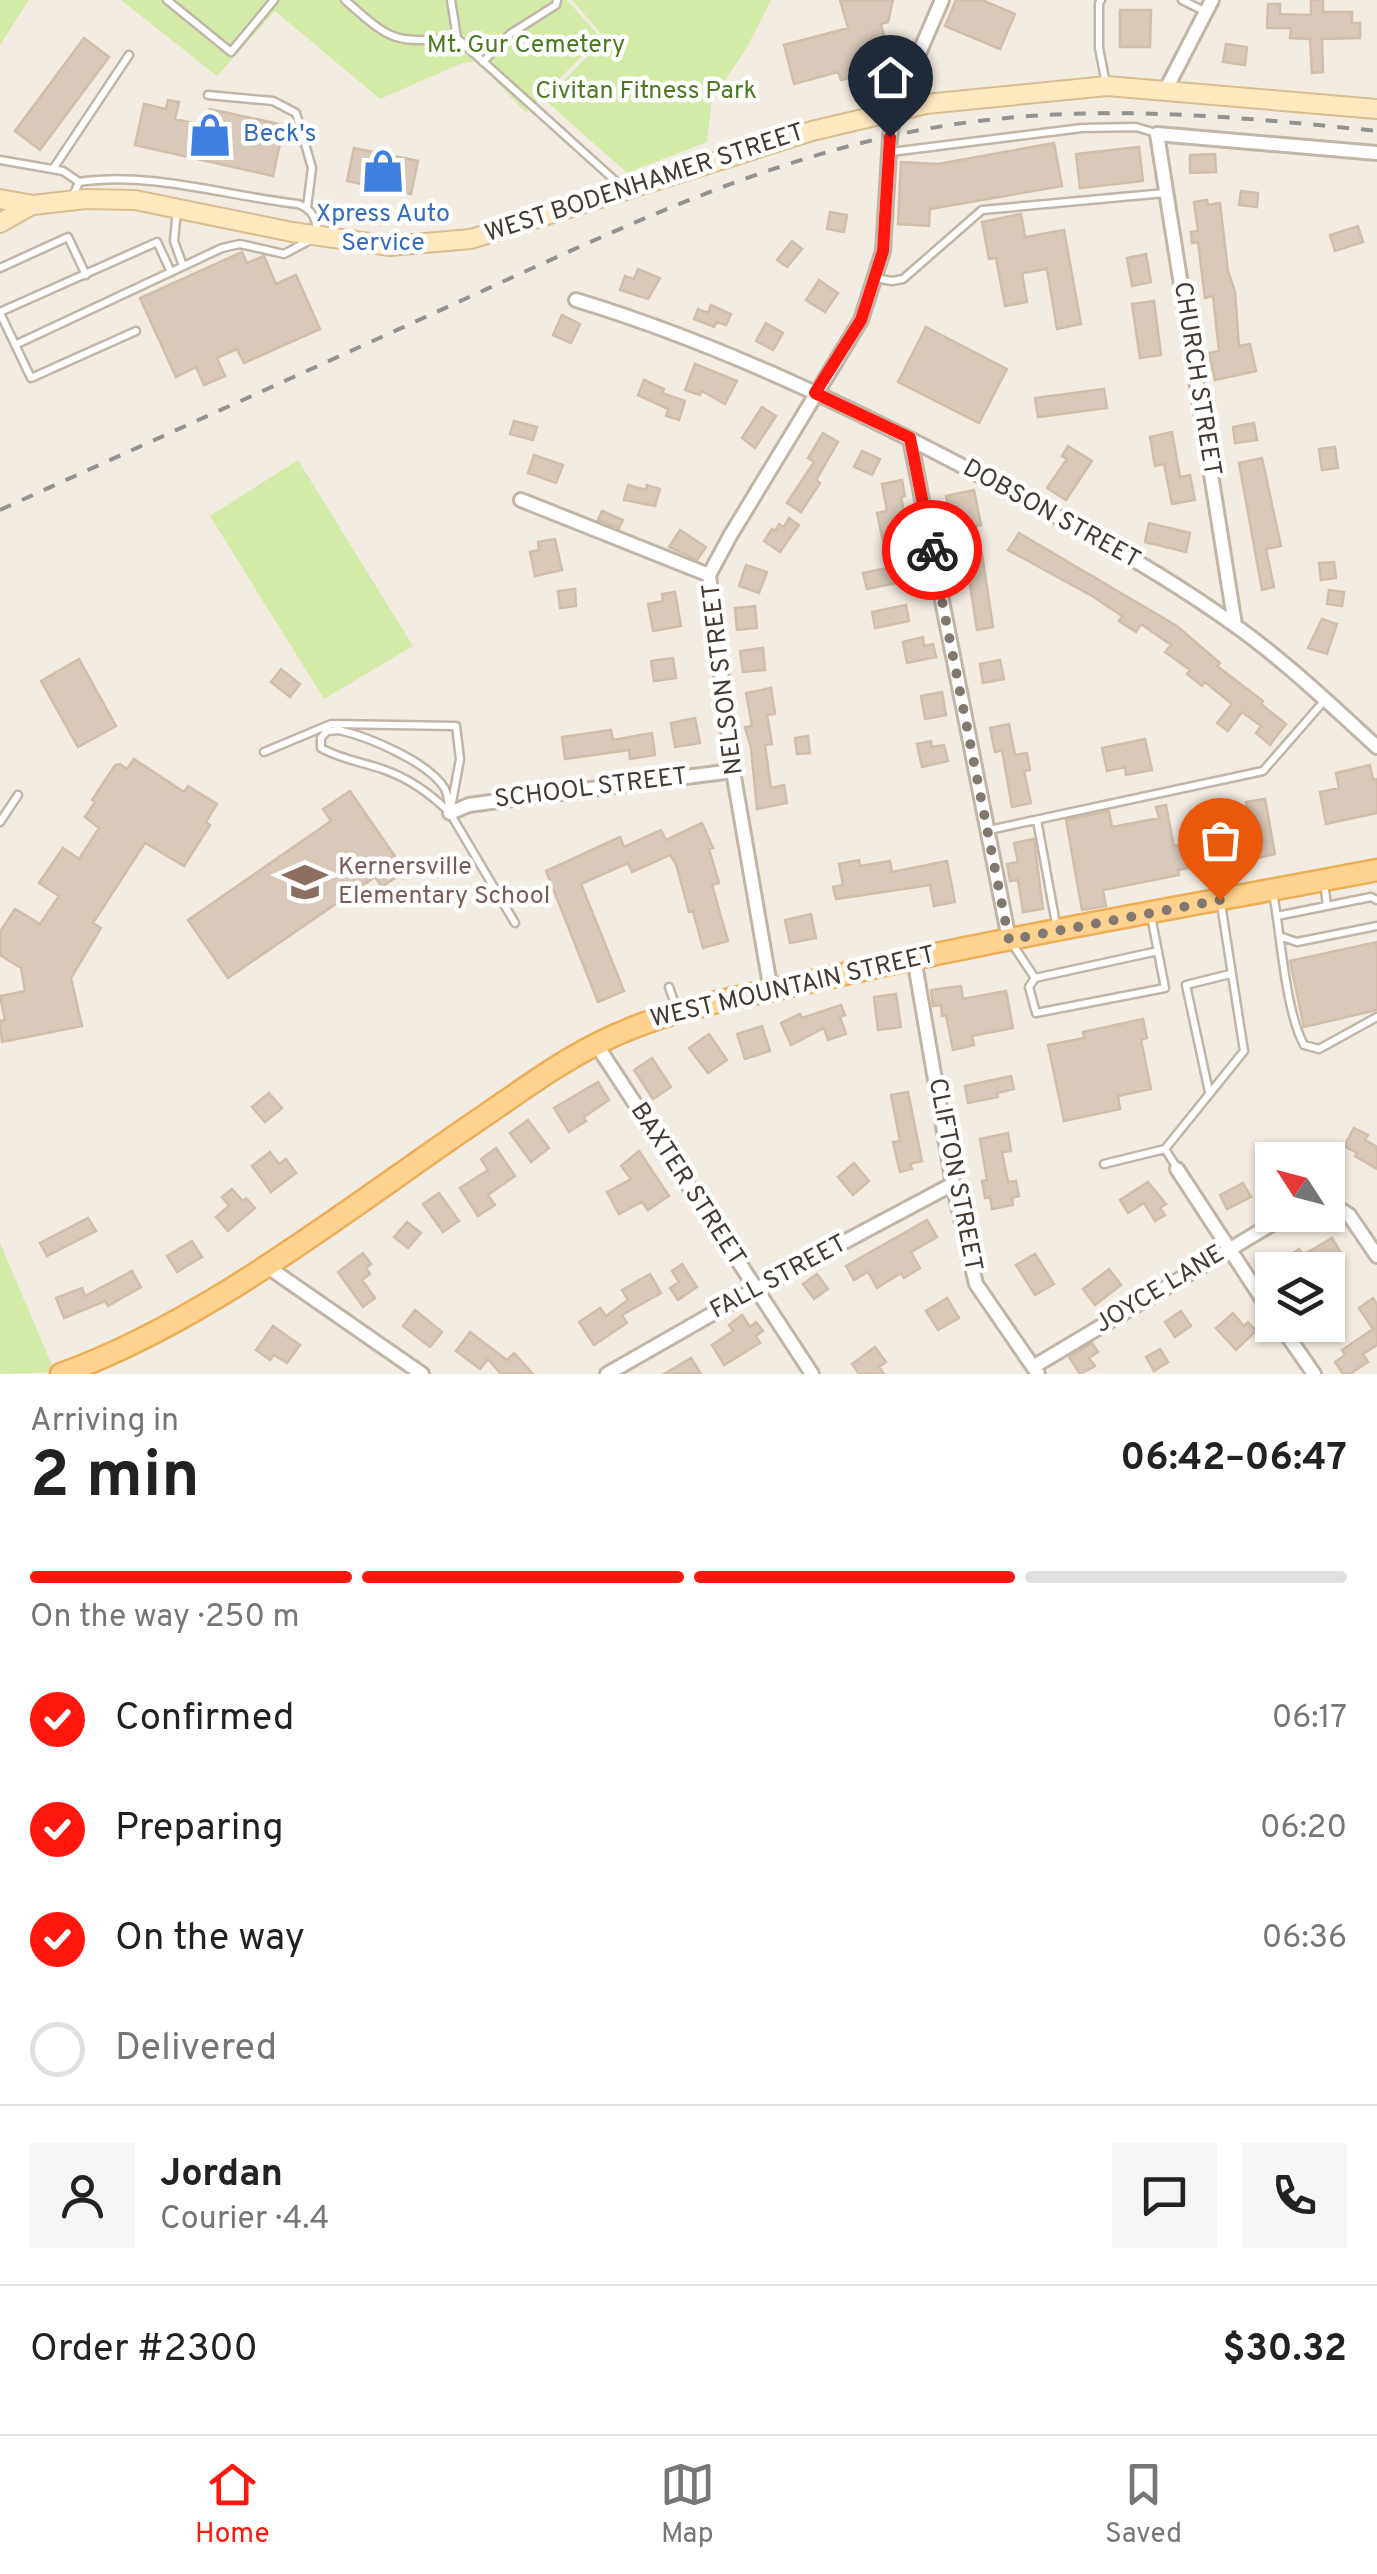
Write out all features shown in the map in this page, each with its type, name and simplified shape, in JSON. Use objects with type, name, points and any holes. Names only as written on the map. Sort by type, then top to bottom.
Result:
[{"type":"main road","name":"WEST BODENHAMER STREET","points":[[0,223],[33,205],[76,191],[390,246],[471,239],[812,131],[895,110],[1106,86],[1377,108]]},
{"type":"main road","name":"WEST BODENHAMER STREET","points":[[0,199],[33,205]]},
{"type":"main road","name":"WEST MOUNTAIN STREET","points":[[61,1374],[148,1337],[266,1265],[554,1068],[596,1044],[677,1012],[914,958],[1377,870]]},
{"type":"street","name":"NELSON STREET","points":[[771,991],[734,771],[709,575],[861,320],[883,251],[895,110],[942,0]]},
{"type":"street","points":[[1164,91],[1209,6]]},
{"type":"street","points":[[1157,134],[1377,153]]},
{"type":"street","name":"CHURCH STREET","points":[[1157,134],[1234,625]]},
{"type":"street","name":"DOBSON STREET","points":[[576,300],[630,316],[815,393],[1112,544],[1234,625],[1377,747]]},
{"type":"street","points":[[910,438],[1009,940]]},
{"type":"street","points":[[521,500],[709,575]]},
{"type":"street","name":"SCHOOL STREET","points":[[450,813],[527,797],[734,771]]},
{"type":"street","name":"CLIFTON STREET","points":[[914,958],[953,1184],[976,1284],[1036,1370]]},
{"type":"street","name":"BAXTER STREET","points":[[596,1044],[812,1374]]},
{"type":"street","points":[[1178,1169],[1255,1289]]},
{"type":"street","name":"FALL STREET","points":[[607,1374],[953,1184]]},
{"type":"street","points":[[1345,1212],[1377,1256]]},
{"type":"street","name":"JOYCE LANE","points":[[1036,1370],[1256,1232]]},
{"type":"street","points":[[266,1265],[422,1374]]},
{"type":"street","points":[[1292,1342],[1314,1374]]},
{"type":"lane","points":[[167,0],[231,52],[274,0]]},
{"type":"lane","points":[[345,0],[395,40],[457,38]]},
{"type":"lane","points":[[451,0],[457,38],[626,191]]},
{"type":"lane","points":[[483,62],[510,34],[557,0]]},
{"type":"lane","points":[[1102,0],[1099,48],[1106,86]]},
{"type":"lane","points":[[1182,0],[1209,6]]},
{"type":"lane","points":[[53,169],[129,54]]},
{"type":"lane","points":[[208,95],[273,101],[296,113],[312,168],[307,207]]},
{"type":"lane","points":[[889,152],[1082,128],[1136,127],[1157,134]]},
{"type":"lane","points":[[0,160],[63,171],[76,191],[114,178],[149,180],[307,207],[315,217],[318,236],[284,254],[240,244],[183,266],[15,345]]},
{"type":"lane","points":[[874,278],[903,279],[982,210],[1166,193]]},
{"type":"lane","points":[[178,206],[174,241],[183,266]]},
{"type":"lane","points":[[0,268],[68,237],[86,274]]},
{"type":"lane","points":[[136,331],[31,378],[0,313],[157,242],[172,272]]},
{"type":"lane","points":[[988,830],[1262,771],[1325,700]]},
{"type":"lane","points":[[264,752],[331,724],[456,726],[460,759],[450,813]]},
{"type":"lane","points":[[450,813],[446,790],[398,752],[364,736],[339,730],[327,731],[321,738],[321,748],[333,755],[403,777],[450,813],[515,923]]},
{"type":"lane","points":[[0,822],[18,795]]},
{"type":"lane","points":[[1037,820],[1057,930]]},
{"type":"lane","points":[[1324,880],[1326,906]]},
{"type":"lane","points":[[1272,890],[1282,955],[1304,1045],[1310,1050],[1319,1049],[1377,1017]]},
{"type":"lane","points":[[1278,916],[1371,897],[1377,900]]},
{"type":"lane","points":[[1104,1164],[1165,1149],[1244,1051],[1220,900]]},
{"type":"lane","points":[[1151,913],[1165,988],[1036,1013],[1029,987],[1035,978],[1158,951]]},
{"type":"lane","points":[[1282,937],[1297,942],[1377,926]]},
{"type":"lane","points":[[1009,940],[1035,978]]},
{"type":"lane","points":[[1209,1093],[1186,985],[1230,974]]},
{"type":"lane","points":[[669,988],[677,1012]]},
{"type":"lane","points":[[1165,1149],[1178,1169]]},
{"type":"green space","points":[[0,0],[29,0],[0,45]]},
{"type":"green space","name":"Mt. Gur Cemetery","points":[[121,0],[567,0],[600,37],[526,113],[477,61],[460,64],[380,99],[275,11],[217,76]]},
{"type":"green space","name":"Civitan Fitness Park","points":[[572,0],[771,0],[746,49],[712,100],[707,142],[627,173],[545,100],[605,38]]},
{"type":"green space","points":[[298,460],[413,646],[324,699],[210,516]]},
{"type":"green space","points":[[0,1243],[55,1372],[0,1374]]},
{"type":"building","points":[[840,0],[893,0],[888,22],[881,24],[889,55],[882,57],[885,68],[841,80],[838,72],[794,84],[784,45],[848,28]]},
{"type":"building","points":[[956,0],[982,0],[1015,14],[1000,49],[945,26]]},
{"type":"building","points":[[1311,0],[1323,0],[1323,12],[1352,12],[1352,23],[1360,23],[1360,38],[1322,39],[1323,72],[1312,73],[1310,39],[1290,38],[1291,28],[1267,28],[1268,4],[1280,4],[1280,14],[1311,15]]},
{"type":"building","points":[[1120,10],[1151,10],[1150,47],[1120,47]]},
{"type":"building","points":[[84,38],[109,57],[40,150],[15,131]]},
{"type":"building","points":[[1226,44],[1247,47],[1245,65],[1223,62]]},
{"type":"building","name":"Beck's","points":[[168,100],[179,102],[175,119],[206,126],[210,109],[284,125],[273,176],[135,145],[144,104],[166,109]]},
{"type":"building","points":[[1054,143],[1062,186],[930,209],[929,226],[898,224],[901,162],[938,164]]},
{"type":"building","points":[[1139,147],[1143,181],[1080,188],[1076,154]]},
{"type":"building","name":"Xpress Auto Service","points":[[354,148],[418,161],[411,194],[347,181]]},
{"type":"building","points":[[1215,154],[1216,172],[1190,173],[1190,155]]},
{"type":"building","points":[[1241,191],[1258,193],[1257,207],[1239,205]]},
{"type":"building","points":[[1207,200],[1208,205],[1220,203],[1228,271],[1235,292],[1239,346],[1250,344],[1256,371],[1215,380],[1209,353],[1219,351],[1213,296],[1205,298],[1198,242],[1192,243],[1191,232],[1198,231],[1194,202]]},
{"type":"building","points":[[830,212],[847,215],[844,232],[827,229]]},
{"type":"building","points":[[1021,214],[1025,237],[1064,230],[1081,324],[1057,329],[1047,269],[1022,273],[1027,302],[1005,306],[996,258],[989,259],[982,222]]},
{"type":"building","points":[[1358,226],[1363,242],[1335,251],[1330,235]]},
{"type":"building","points":[[792,241],[802,249],[787,267],[777,260]]},
{"type":"building","points":[[242,252],[247,263],[264,256],[276,284],[296,275],[320,329],[244,363],[237,349],[217,358],[225,376],[204,385],[196,367],[176,377],[140,298]]},
{"type":"building","points":[[1146,254],[1151,282],[1132,286],[1127,258]]},
{"type":"building","points":[[638,269],[660,278],[648,299],[620,290],[625,276],[634,279]]},
{"type":"building","points":[[819,280],[838,293],[825,312],[806,300]]},
{"type":"building","points":[[1154,301],[1161,355],[1140,358],[1132,304]]},
{"type":"building","points":[[711,305],[731,314],[726,325],[717,322],[714,327],[694,319],[698,309],[708,313]]},
{"type":"building","points":[[562,315],[580,324],[571,343],[553,335]]},
{"type":"building","points":[[766,323],[783,333],[773,350],[756,341]]},
{"type":"building","points":[[926,327],[1007,369],[979,423],[898,382]]},
{"type":"building","points":[[695,364],[737,381],[725,404],[702,391],[700,395],[685,390]]},
{"type":"building","points":[[644,380],[664,389],[662,393],[685,401],[679,420],[666,416],[668,409],[638,395]]},
{"type":"building","points":[[1104,389],[1107,408],[1038,417],[1035,398]]},
{"type":"building","points":[[762,407],[776,416],[755,448],[742,438]]},
{"type":"building","points":[[514,421],[537,427],[533,440],[510,434]]},
{"type":"building","points":[[1254,423],[1257,440],[1235,443],[1233,427]]},
{"type":"building","points":[[1172,432],[1180,477],[1190,475],[1195,500],[1172,504],[1164,464],[1155,466],[1150,437]]},
{"type":"building","points":[[823,433],[838,442],[816,480],[820,483],[801,512],[787,503],[814,462],[808,458]]},
{"type":"building","points":[[1068,446],[1092,461],[1066,500],[1047,488],[1067,459],[1062,456]]},
{"type":"building","points":[[1335,447],[1338,468],[1322,470],[1319,449]]},
{"type":"building","points":[[862,451],[880,459],[872,475],[854,467]]},
{"type":"building","points":[[534,455],[563,465],[556,483],[528,473]]},
{"type":"building","points":[[1262,458],[1281,546],[1266,549],[1274,587],[1262,590],[1239,463]]},
{"type":"building","points":[[902,480],[905,496],[901,497],[909,536],[883,541],[877,513],[887,511],[882,484]]},
{"type":"building","points":[[628,485],[660,489],[655,506],[624,500]]},
{"type":"building","points":[[974,490],[981,525],[975,526],[993,627],[977,630],[963,539],[946,496]]},
{"type":"building","points":[[602,511],[623,520],[619,528],[598,520]]},
{"type":"building","points":[[789,518],[799,525],[780,552],[764,541],[772,529],[775,531],[779,524],[784,527]]},
{"type":"building","points":[[1149,523],[1190,533],[1186,552],[1145,542]]},
{"type":"building","points":[[680,530],[706,547],[697,560],[669,547]]},
{"type":"building","points":[[1019,533],[1177,626],[1220,663],[1217,666],[1286,724],[1270,745],[1256,733],[1261,726],[1242,712],[1228,731],[1217,723],[1232,704],[1205,682],[1202,686],[1187,674],[1190,670],[1165,652],[1171,645],[1141,624],[1136,632],[1119,621],[1122,616],[1092,596],[1008,550]]},
{"type":"building","points":[[555,539],[562,570],[535,576],[530,552],[539,550],[538,542]]},
{"type":"building","points":[[1334,562],[1336,578],[1321,580],[1319,563]]},
{"type":"building","points":[[746,565],[767,572],[759,593],[739,586]]},
{"type":"building","points":[[898,566],[901,582],[867,589],[863,573]]},
{"type":"building","points":[[575,589],[576,606],[560,608],[558,591]]},
{"type":"building","points":[[1329,590],[1344,592],[1342,606],[1327,604]]},
{"type":"building","points":[[675,592],[681,626],[653,631],[648,604],[663,601],[662,594]]},
{"type":"building","points":[[906,605],[909,621],[875,628],[872,612]]},
{"type":"building","points":[[755,606],[757,628],[737,630],[735,608]]},
{"type":"building","points":[[1322,619],[1337,624],[1327,654],[1308,648]]},
{"type":"building","points":[[923,637],[924,646],[933,644],[936,657],[907,663],[903,642]]},
{"type":"building","points":[[763,648],[765,670],[743,672],[740,651]]},
{"type":"building","points":[[673,658],[676,678],[654,681],[651,661]]},
{"type":"building","points":[[79,659],[116,726],[78,747],[41,681]]},
{"type":"building","points":[[1000,660],[1004,679],[983,683],[980,664]]},
{"type":"building","points":[[281,669],[300,684],[290,697],[271,682]]},
{"type":"building","points":[[771,688],[775,714],[767,715],[772,744],[765,745],[771,788],[784,785],[787,803],[757,809],[745,727],[752,726],[746,693]]},
{"type":"building","points":[[942,692],[946,715],[925,719],[921,696]]},
{"type":"building","points":[[695,718],[700,743],[675,747],[671,723]]},
{"type":"building","points":[[1009,724],[1015,755],[1027,753],[1030,770],[1024,771],[1031,803],[1012,807],[1002,750],[995,752],[990,728]]},
{"type":"building","points":[[611,730],[613,740],[652,733],[655,755],[630,759],[629,750],[565,759],[562,737]]},
{"type":"building","points":[[808,736],[810,753],[797,754],[795,738]]},
{"type":"building","points":[[1145,739],[1152,770],[1126,775],[1125,767],[1107,771],[1102,748]]},
{"type":"building","points":[[931,741],[932,747],[944,745],[948,761],[922,767],[917,744]]},
{"type":"building","points":[[134,759],[184,792],[188,786],[217,804],[206,822],[210,825],[184,866],[145,843],[93,923],[101,928],[71,978],[82,1026],[2,1042],[0,1021],[5,1020],[0,996],[25,991],[21,968],[0,955],[0,932],[15,909],[40,924],[59,896],[39,883],[63,848],[79,859],[99,828],[85,817],[95,802],[92,800],[115,765],[127,769]]},
{"type":"building","points":[[1370,765],[1373,780],[1377,779],[1377,813],[1326,824],[1320,792],[1339,788],[1336,773]]},
{"type":"building","name":"Kernersville Elementary School","points":[[350,791],[405,871],[382,887],[375,877],[228,978],[188,920],[331,821],[323,809]]},
{"type":"building","points":[[1265,799],[1275,854],[1257,858],[1246,802]]},
{"type":"building","points":[[1166,805],[1174,846],[1215,838],[1220,862],[1178,870],[1179,875],[1103,890],[1106,906],[1082,910],[1066,820],[1109,811],[1112,827],[1159,818],[1156,807]]},
{"type":"building","points":[[702,823],[713,848],[709,849],[719,883],[712,885],[728,941],[703,948],[670,855],[632,872],[628,863],[581,884],[624,991],[598,1002],[546,871],[620,837],[624,847],[661,830],[666,840]]},
{"type":"building","points":[[1034,839],[1043,909],[1023,912],[1018,880],[1010,881],[1007,864],[1018,862],[1014,843]]},
{"type":"building","points":[[859,860],[860,866],[890,861],[892,872],[947,861],[955,902],[934,906],[930,885],[836,899],[833,887],[843,885],[839,864]]},
{"type":"building","points":[[811,914],[816,938],[790,943],[785,920]]},
{"type":"building","points":[[1377,942],[1377,1010],[1304,1027],[1290,961]]},
{"type":"building","points":[[961,986],[963,999],[1006,991],[1013,1028],[972,1036],[974,1045],[953,1050],[946,1015],[942,1016],[941,1005],[933,1006],[931,990]]},
{"type":"building","points":[[896,994],[901,1027],[878,1030],[874,997]]},
{"type":"building","points":[[841,1005],[845,1015],[840,1017],[846,1034],[828,1040],[824,1028],[791,1045],[781,1023],[800,1014],[802,1018]]},
{"type":"building","points":[[1143,1019],[1147,1038],[1141,1040],[1151,1089],[1118,1096],[1120,1109],[1064,1121],[1048,1045],[1084,1038],[1083,1032]]},
{"type":"building","points":[[762,1026],[770,1051],[745,1059],[737,1034]]},
{"type":"building","points":[[709,1034],[727,1060],[708,1073],[689,1048]]},
{"type":"building","points":[[652,1058],[671,1087],[653,1099],[634,1070]]},
{"type":"building","points":[[1011,1076],[1014,1089],[968,1103],[965,1086]]},
{"type":"building","points":[[598,1082],[609,1100],[569,1132],[554,1108]]},
{"type":"building","points":[[908,1092],[922,1161],[900,1172],[893,1142],[900,1141],[891,1095]]},
{"type":"building","points":[[269,1093],[282,1108],[265,1122],[252,1107]]},
{"type":"building","points":[[528,1120],[549,1148],[531,1162],[510,1133]]},
{"type":"building","points":[[1354,1128],[1368,1135],[1365,1140],[1377,1147],[1377,1169],[1355,1156],[1357,1153],[1345,1144]]},
{"type":"building","points":[[1008,1133],[1011,1151],[1002,1152],[1008,1182],[1016,1181],[1019,1196],[1012,1198],[1013,1205],[992,1209],[982,1181],[987,1180],[980,1139]]},
{"type":"building","points":[[496,1148],[515,1176],[488,1195],[495,1205],[478,1216],[460,1188],[488,1170],[481,1159]]},
{"type":"building","points":[[639,1151],[669,1196],[648,1210],[642,1202],[619,1214],[607,1192],[631,1179],[621,1166]]},
{"type":"building","points":[[270,1152],[279,1164],[286,1159],[296,1173],[271,1192],[252,1166]]},
{"type":"building","points":[[854,1163],[869,1181],[853,1195],[838,1177]]},
{"type":"building","points":[[1148,1182],[1166,1204],[1160,1208],[1165,1215],[1155,1221],[1144,1203],[1128,1213],[1120,1200]]},
{"type":"building","points":[[1243,1183],[1251,1197],[1227,1209],[1220,1195]]},
{"type":"building","points":[[232,1189],[255,1208],[228,1231],[216,1217],[229,1206],[222,1197]]},
{"type":"building","points":[[439,1193],[459,1221],[443,1232],[423,1204]]},
{"type":"building","points":[[88,1218],[96,1231],[47,1256],[40,1243]]},
{"type":"building","points":[[927,1220],[937,1237],[911,1252],[920,1268],[904,1278],[901,1273],[877,1288],[868,1272],[854,1280],[846,1266]]},
{"type":"building","points":[[407,1222],[421,1233],[408,1248],[394,1237]]},
{"type":"building","points":[[1332,1238],[1340,1252],[1308,1252]]},
{"type":"building","points":[[192,1241],[202,1257],[177,1272],[167,1256]]},
{"type":"building","points":[[363,1253],[371,1264],[366,1268],[370,1274],[362,1280],[375,1298],[363,1307],[338,1272]]},
{"type":"building","points":[[1035,1254],[1054,1284],[1035,1295],[1016,1265]]},
{"type":"building","points":[[682,1264],[697,1287],[678,1300],[670,1288],[679,1282],[672,1271]]},
{"type":"building","points":[[1109,1269],[1121,1285],[1095,1305],[1083,1289]]},
{"type":"building","points":[[132,1271],[141,1287],[108,1306],[105,1301],[64,1318],[56,1298],[82,1288],[85,1296]]},
{"type":"building","points":[[650,1274],[661,1293],[622,1315],[627,1323],[594,1345],[579,1322],[600,1308],[606,1316],[628,1300],[622,1290]]},
{"type":"building","points":[[817,1274],[828,1289],[814,1299],[803,1284]]},
{"type":"building","points":[[947,1298],[959,1318],[938,1330],[926,1311]]},
{"type":"building","points":[[1373,1298],[1377,1304],[1377,1345],[1363,1354],[1368,1362],[1350,1374],[1343,1374],[1335,1362],[1345,1355],[1342,1350],[1373,1329],[1359,1308]]},
{"type":"building","points":[[415,1310],[442,1332],[430,1347],[403,1326]]},
{"type":"building","points":[[1181,1311],[1191,1326],[1175,1337],[1165,1322]]},
{"type":"building","points":[[1233,1313],[1255,1332],[1236,1350],[1216,1328]]},
{"type":"building","points":[[742,1315],[750,1327],[756,1322],[763,1331],[756,1336],[760,1343],[724,1365],[712,1345],[733,1331],[729,1325]]},
{"type":"building","points":[[273,1326],[300,1345],[287,1363],[274,1355],[270,1360],[256,1350]]},
{"type":"building","points":[[470,1332],[507,1360],[514,1353],[533,1374],[501,1374],[488,1359],[480,1369],[456,1351]]},
{"type":"building","points":[[1092,1343],[1098,1352],[1089,1358],[1095,1366],[1080,1374],[1069,1357]]},
{"type":"building","points":[[875,1347],[886,1362],[879,1367],[884,1374],[859,1374],[852,1364]]},
{"type":"building","points":[[1160,1349],[1168,1362],[1154,1371],[1146,1357]]},
{"type":"building","points":[[691,1358],[701,1374],[664,1374]]},
{"type":"railway","points":[[0,510],[651,216],[775,168],[839,149],[971,122],[1073,114],[1225,117],[1377,131]]},
{"type":"way so far","points":[[932,550],[1009,940],[1220,900]]},
{"type":"place","name":"Beck's","points":[[210,135]]},
{"type":"place","name":"Xpress Auto Service","points":[[383,171]]},
{"type":"place","name":"Kernersville Elementary School","points":[[305,882]]},
{"type":"route","points":[[890,137],[883,251],[861,320],[815,393],[910,438],[932,550]]}]
